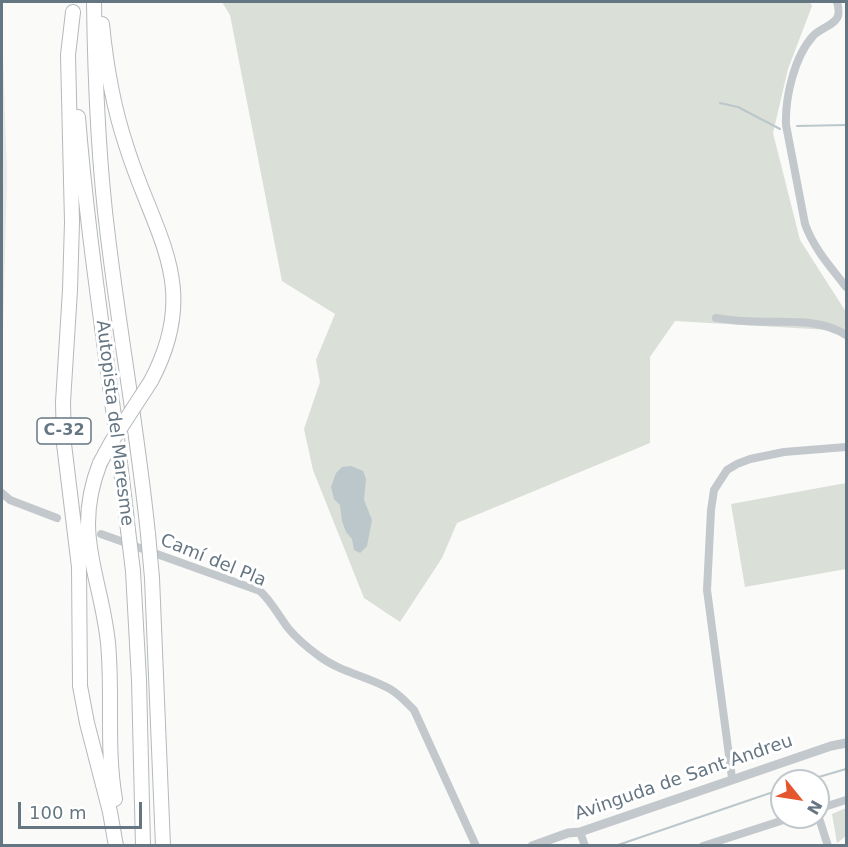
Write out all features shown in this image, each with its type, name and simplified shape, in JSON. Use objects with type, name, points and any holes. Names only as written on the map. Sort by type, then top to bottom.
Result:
[{"type":"highway","name":"Autopista del Maresme","points":[[94,2],[94,62],[108,238],[141,463],[152,578],[163,846]]},
{"type":"highway","name":"C-32","points":[[102,2],[104,47],[111,94],[126,147],[164,245],[170,266],[175,308],[162,362],[100,463],[88,506],[89,548],[108,644],[110,759],[122,846]]},
{"type":"highway","name":"Autopista del Maresme","points":[[73,7],[83,187],[133,571],[139,680],[143,846]]},
{"type":"highway","name":"C-32","points":[[73,7],[68,54],[72,222],[63,402],[64,444],[79,567],[80,686],[116,846]]},
{"type":"street","points":[[837,2],[838,16],[835,21],[812,37],[803,52],[789,90],[786,118],[805,224],[822,257],[846,287]]},
{"type":"street","points":[[716,318],[799,322],[834,327],[846,335]]},
{"type":"street","points":[[732,778],[707,590],[714,490],[728,470],[750,459],[784,452],[846,447]]},
{"type":"street","points":[[2,493],[10,500],[57,518]]},
{"type":"street","name":"Camí del Pla","points":[[101,534],[260,591],[271,601],[288,627],[303,644],[320,657],[333,666],[390,689],[403,698],[414,710],[476,846]]},
{"type":"street","name":"Avinguda de Sant Andreu","points":[[532,846],[568,833],[580,832],[732,778],[846,743]]},
{"type":"street","points":[[830,805],[846,800]]},
{"type":"street","points":[[703,846],[770,824]]},
{"type":"street","points":[[823,829],[828,846]]},
{"type":"street","points":[[580,832],[585,846]]},
{"type":"shaded area","points":[[222,2],[810,2],[812,6],[788,69],[773,133],[800,240],[846,312],[846,331],[675,321],[650,357],[650,443],[457,523],[442,558],[400,622],[364,598],[313,470],[304,429],[320,382],[316,360],[335,314],[282,281],[230,15]]},
{"type":"shaded area","points":[[2,25],[7,175],[3,332],[2,332]]},
{"type":"shaded area","points":[[351,466],[363,471],[366,479],[364,500],[372,520],[367,546],[360,553],[354,550],[352,539],[346,532],[340,505],[334,499],[331,487],[336,473],[342,467]]},
{"type":"shaded area","points":[[846,483],[846,569],[745,587],[731,504]]},
{"type":"shaded area","points":[[846,808],[846,836],[837,843],[832,814]]},
{"type":"waterway","points":[[720,103],[738,107],[780,129]]},
{"type":"waterway","points":[[797,126],[846,125]]},
{"type":"waterway","points":[[830,774],[846,769]]},
{"type":"waterway","points":[[615,846],[770,793]]}]
